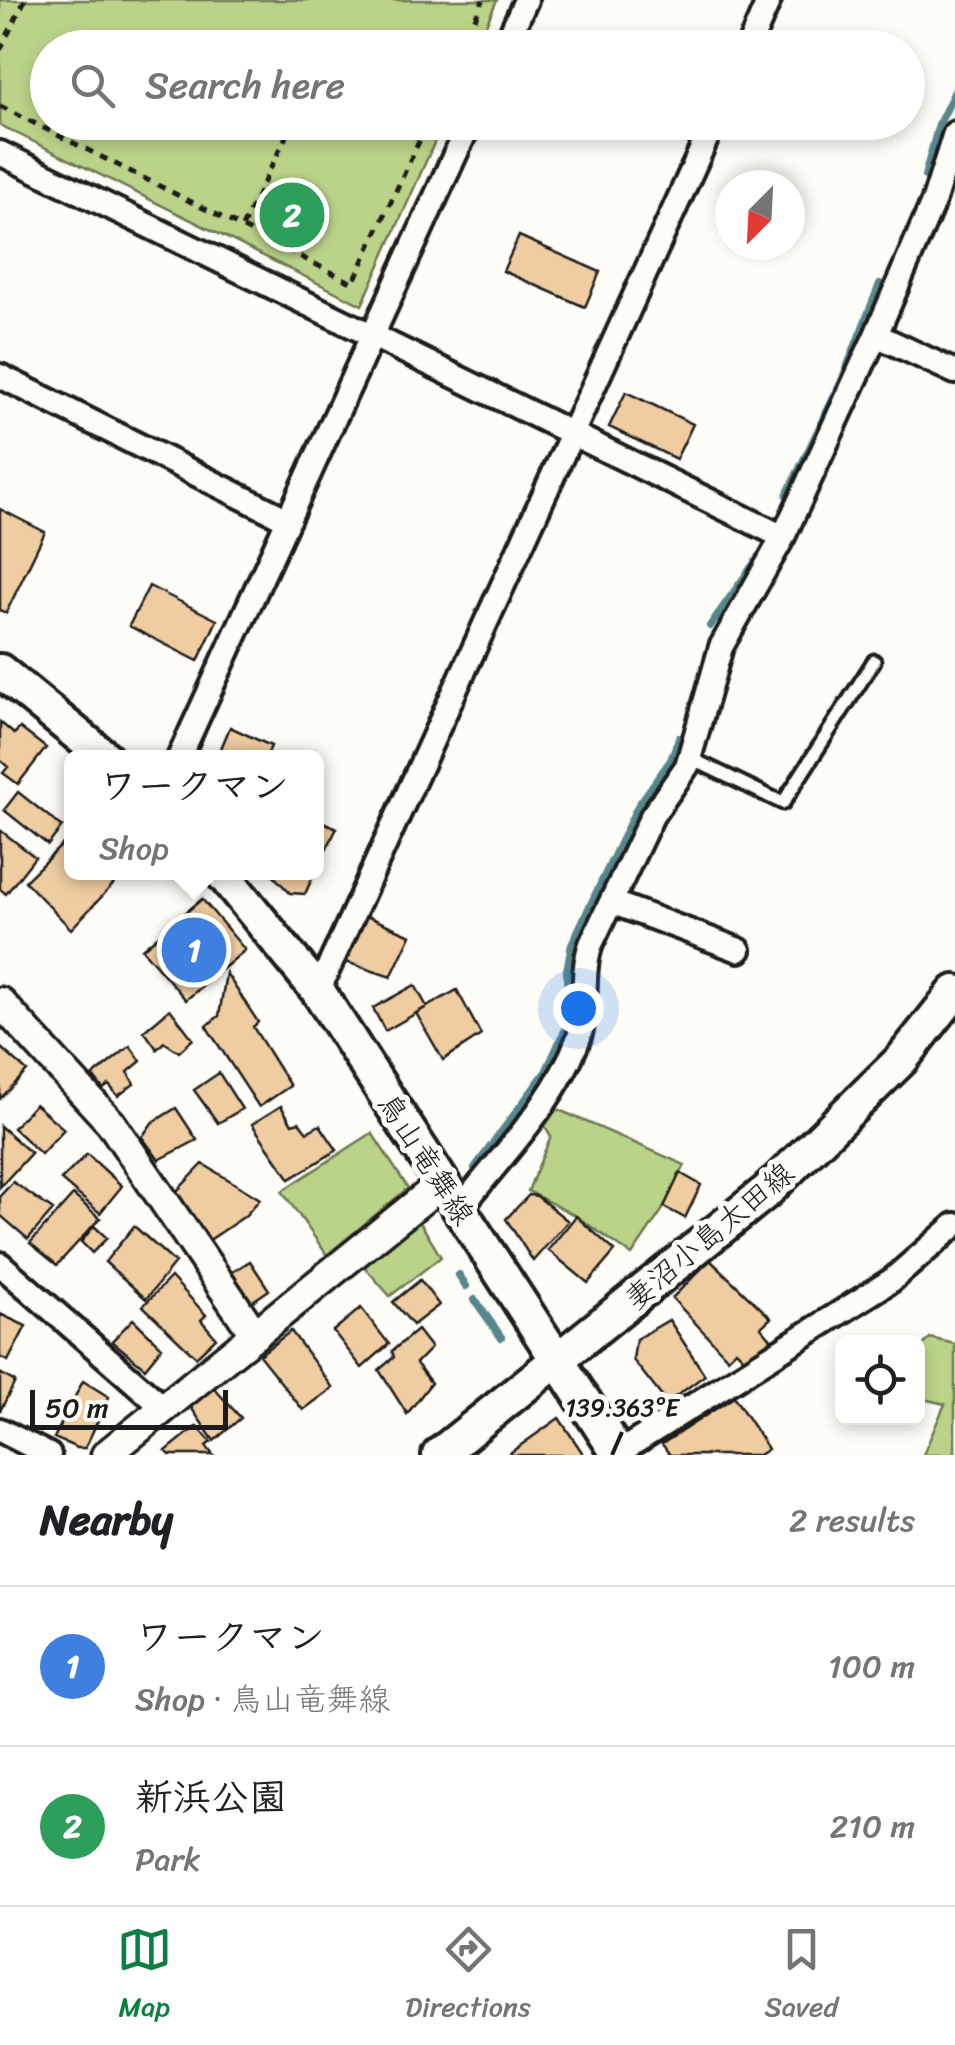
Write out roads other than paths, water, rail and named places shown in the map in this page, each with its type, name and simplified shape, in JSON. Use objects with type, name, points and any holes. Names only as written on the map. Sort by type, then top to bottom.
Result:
[{"type":"main road","points":[[0,671],[96,750]]},
{"type":"main road","name":"鳥山竜舞線","points":[[227,880],[318,992],[618,1454]]},
{"type":"main road","name":"妻沼小島太田線","points":[[439,1455],[822,1141],[902,1059],[955,992]]},
{"type":"street","points":[[512,30],[526,0]]},
{"type":"street","points":[[756,30],[769,0]]},
{"type":"street","points":[[106,1455],[255,1335],[450,1197],[553,1091],[580,1034],[585,960],[652,816],[690,758],[721,647],[784,537],[876,335],[934,200],[955,133]]},
{"type":"street","points":[[182,750],[462,140]]},
{"type":"street","points":[[318,992],[706,140]]},
{"type":"street","points":[[0,153],[784,537]]},
{"type":"street","points":[[876,335],[955,372]]},
{"type":"street","points":[[0,376],[286,519]]},
{"type":"street","points":[[611,902],[739,950]]},
{"type":"street","points":[[0,1002],[110,1123],[255,1335]]},
{"type":"street","points":[[618,1454],[892,1280],[955,1225]]},
{"type":"street","points":[[0,1264],[165,1409]]},
{"type":"street","points":[[0,1430],[49,1455]]},
{"type":"lane","points":[[690,758],[783,803],[874,661]]},
{"type":"waterway","points":[[925,176],[939,124],[955,91]]},
{"type":"waterway","points":[[787,495],[841,383],[880,284]]},
{"type":"waterway","points":[[710,626],[761,554]]},
{"type":"waterway","points":[[475,1168],[546,1072],[568,1024],[567,970],[572,944],[638,806],[671,760],[679,738]]},
{"type":"waterway","points":[[459,1275],[466,1286]]},
{"type":"waterway","points":[[475,1300],[501,1337]]},
{"type":"place","name":"新浜公園","points":[[292,215]]},
{"type":"place","name":"ワークマン","points":[[194,950]]}]
